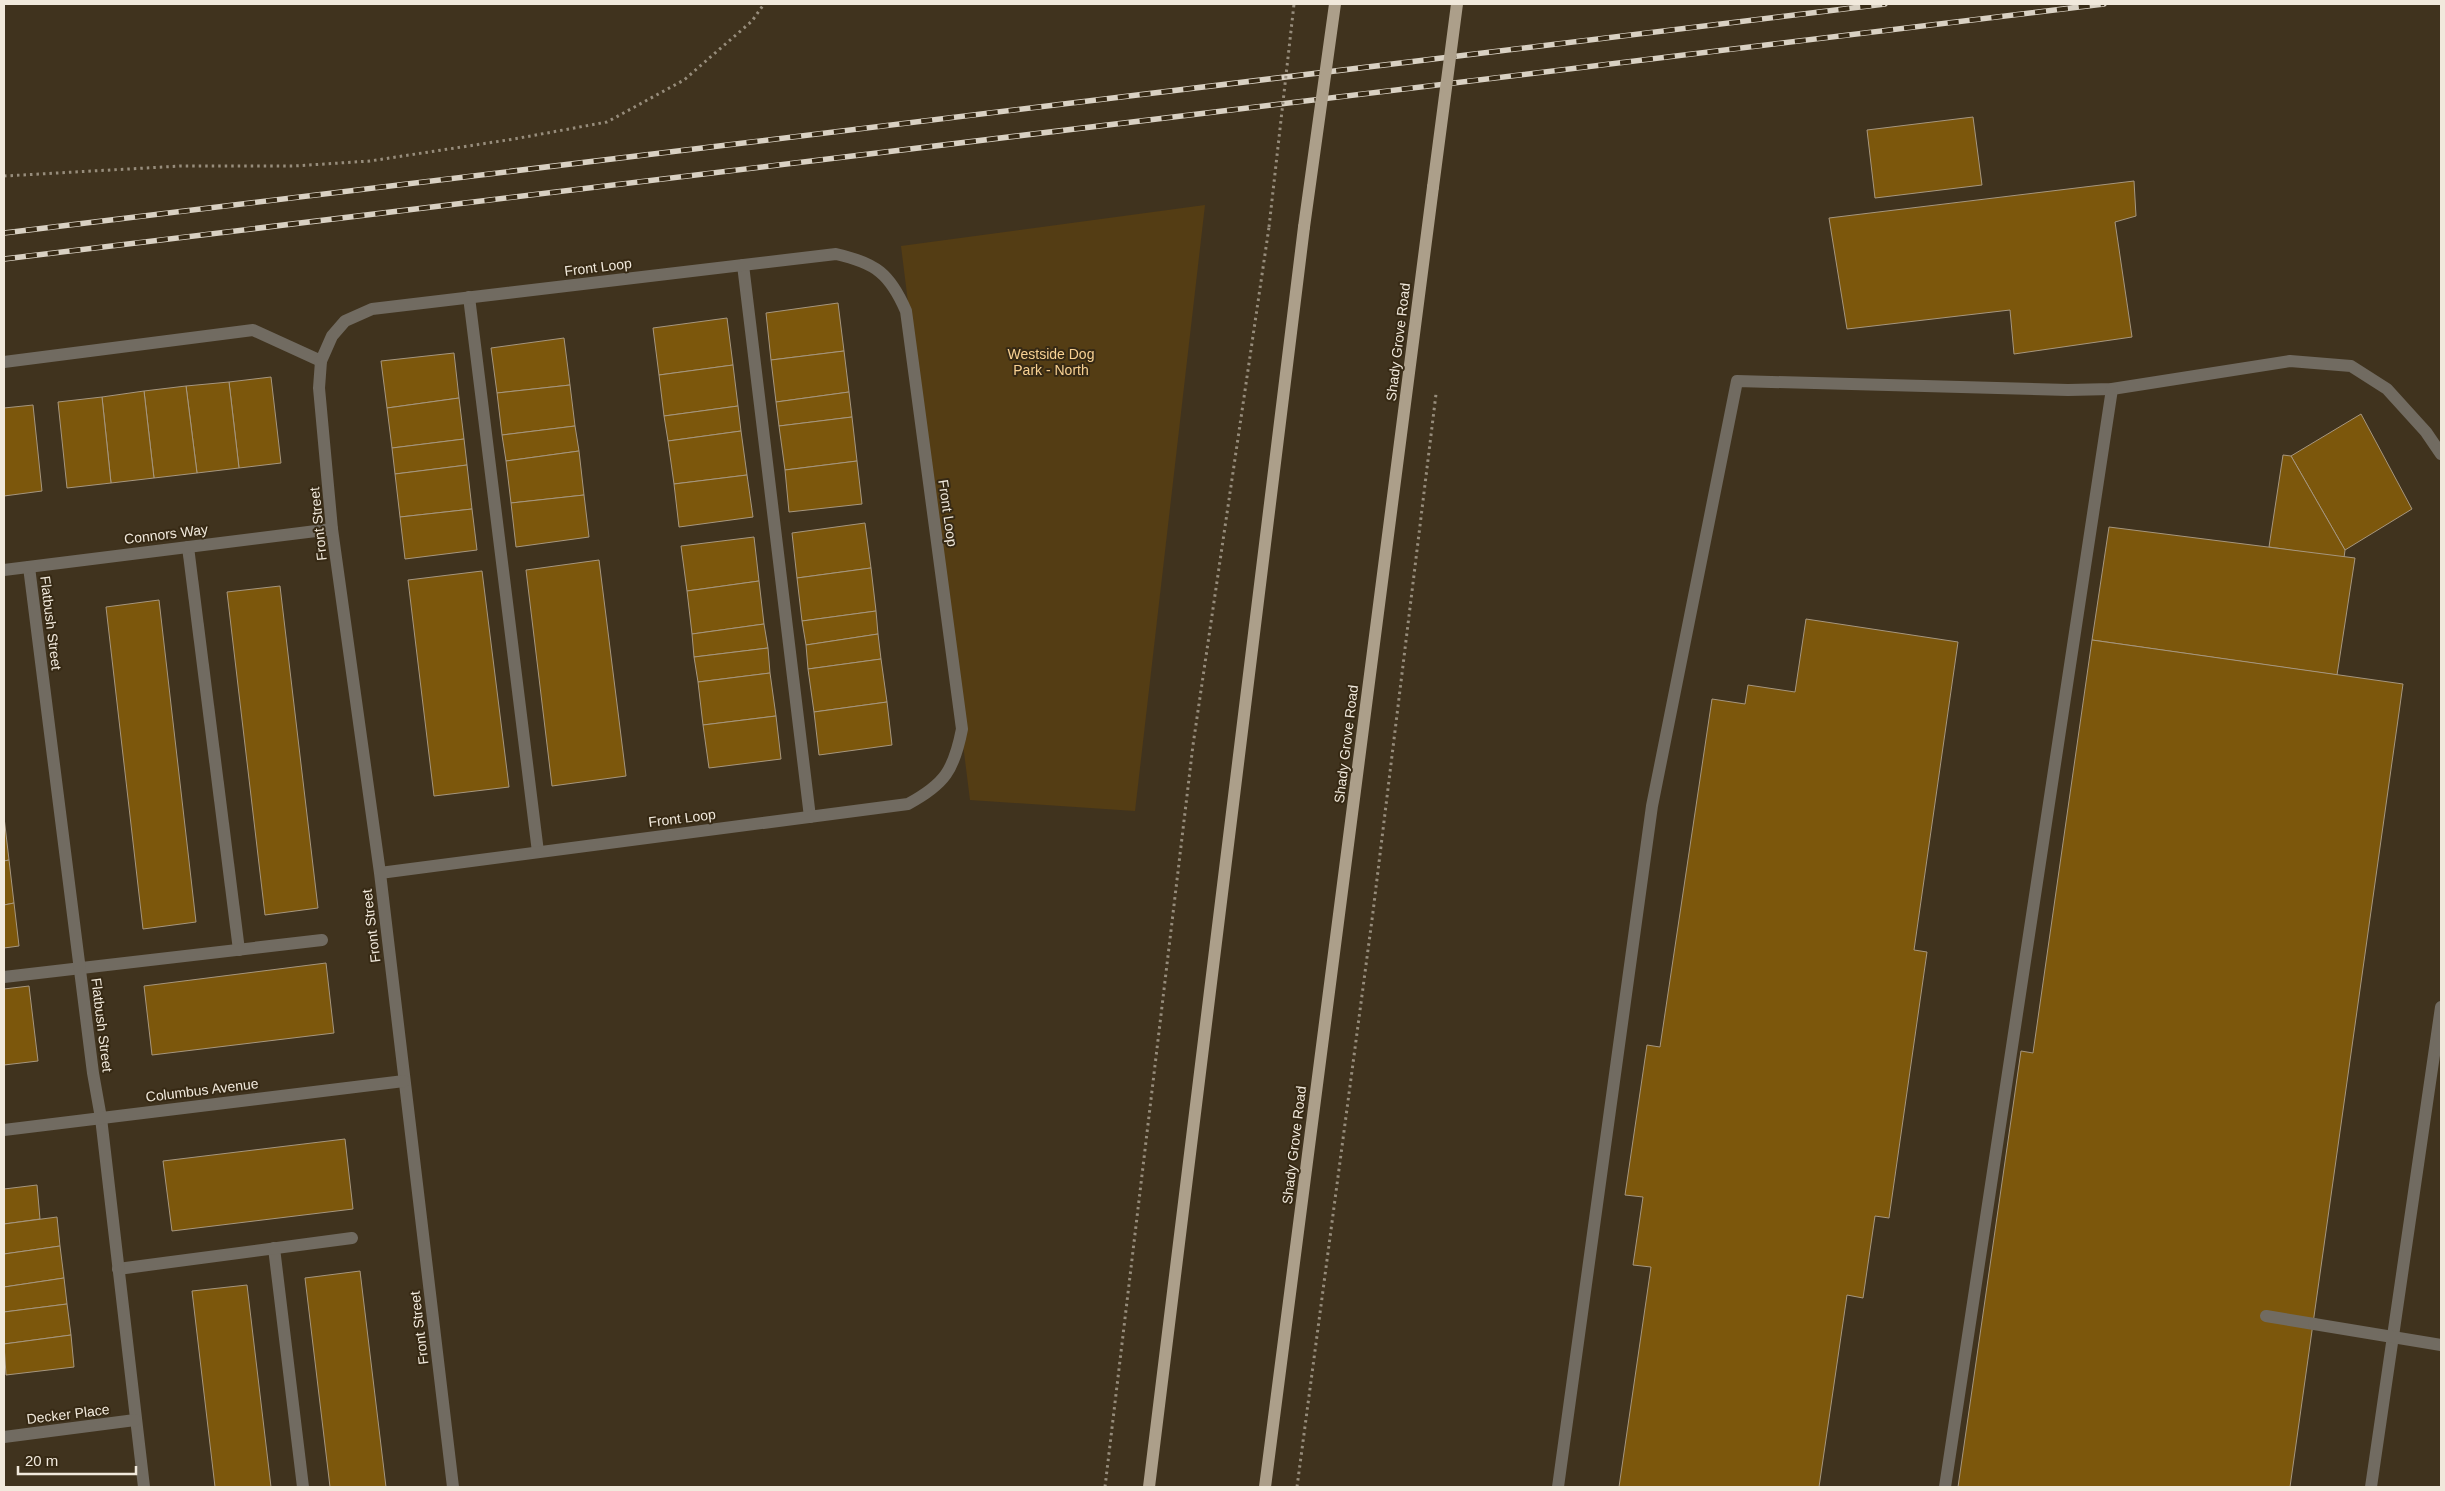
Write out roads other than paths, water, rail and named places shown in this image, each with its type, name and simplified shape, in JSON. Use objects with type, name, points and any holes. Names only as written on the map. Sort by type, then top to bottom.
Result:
[{"type":"main road","points":[[1149,1487],[1304,228],[1335,4]]},
{"type":"main road","name":"Shady Grove Road","points":[[1265,1487],[1457,4]]},
{"type":"street","name":"Front Loop","points":[[321,361],[332,336],[345,321],[372,309],[836,254],[862,260],[884,275],[896,288],[906,312],[962,728],[957,752],[946,775],[931,791],[908,804],[380,873]]},
{"type":"street","points":[[743,265],[810,817]]},
{"type":"street","points":[[469,297],[538,852]]},
{"type":"street","points":[[4,362],[253,330],[321,361]]},
{"type":"street","name":"Front Street","points":[[321,361],[319,388],[332,528],[380,873],[453,1487]]},
{"type":"street","points":[[1558,1487],[1652,806],[1737,381],[2068,390],[2112,389],[2290,361],[2351,366],[2387,389],[2426,432],[2441,454]]},
{"type":"street","points":[[1945,1487],[2112,389]]},
{"type":"street","name":"Connors Way","points":[[4,570],[332,528]]},
{"type":"street","points":[[188,547],[239,950]]},
{"type":"street","name":"Flatbush Street","points":[[29,567],[92,1073],[101,1118],[144,1487]]},
{"type":"street","points":[[4,977],[322,940]]},
{"type":"street","points":[[2371,1487],[2441,1007]]},
{"type":"street","name":"Columbus Avenue","points":[[4,1130],[404,1081]]},
{"type":"street","points":[[118,1269],[352,1238]]},
{"type":"street","points":[[274,1248],[303,1487]]},
{"type":"street","points":[[2266,1316],[2441,1345]]},
{"type":"street","name":"Decker Place","points":[[4,1437],[135,1420]]},
{"type":"railway","points":[[4,233],[1885,4]]},
{"type":"railway","points":[[4,259],[2104,4]]},
{"type":"park label","name":"Westside Dog Park - North","points":[[1051,362]]}]
